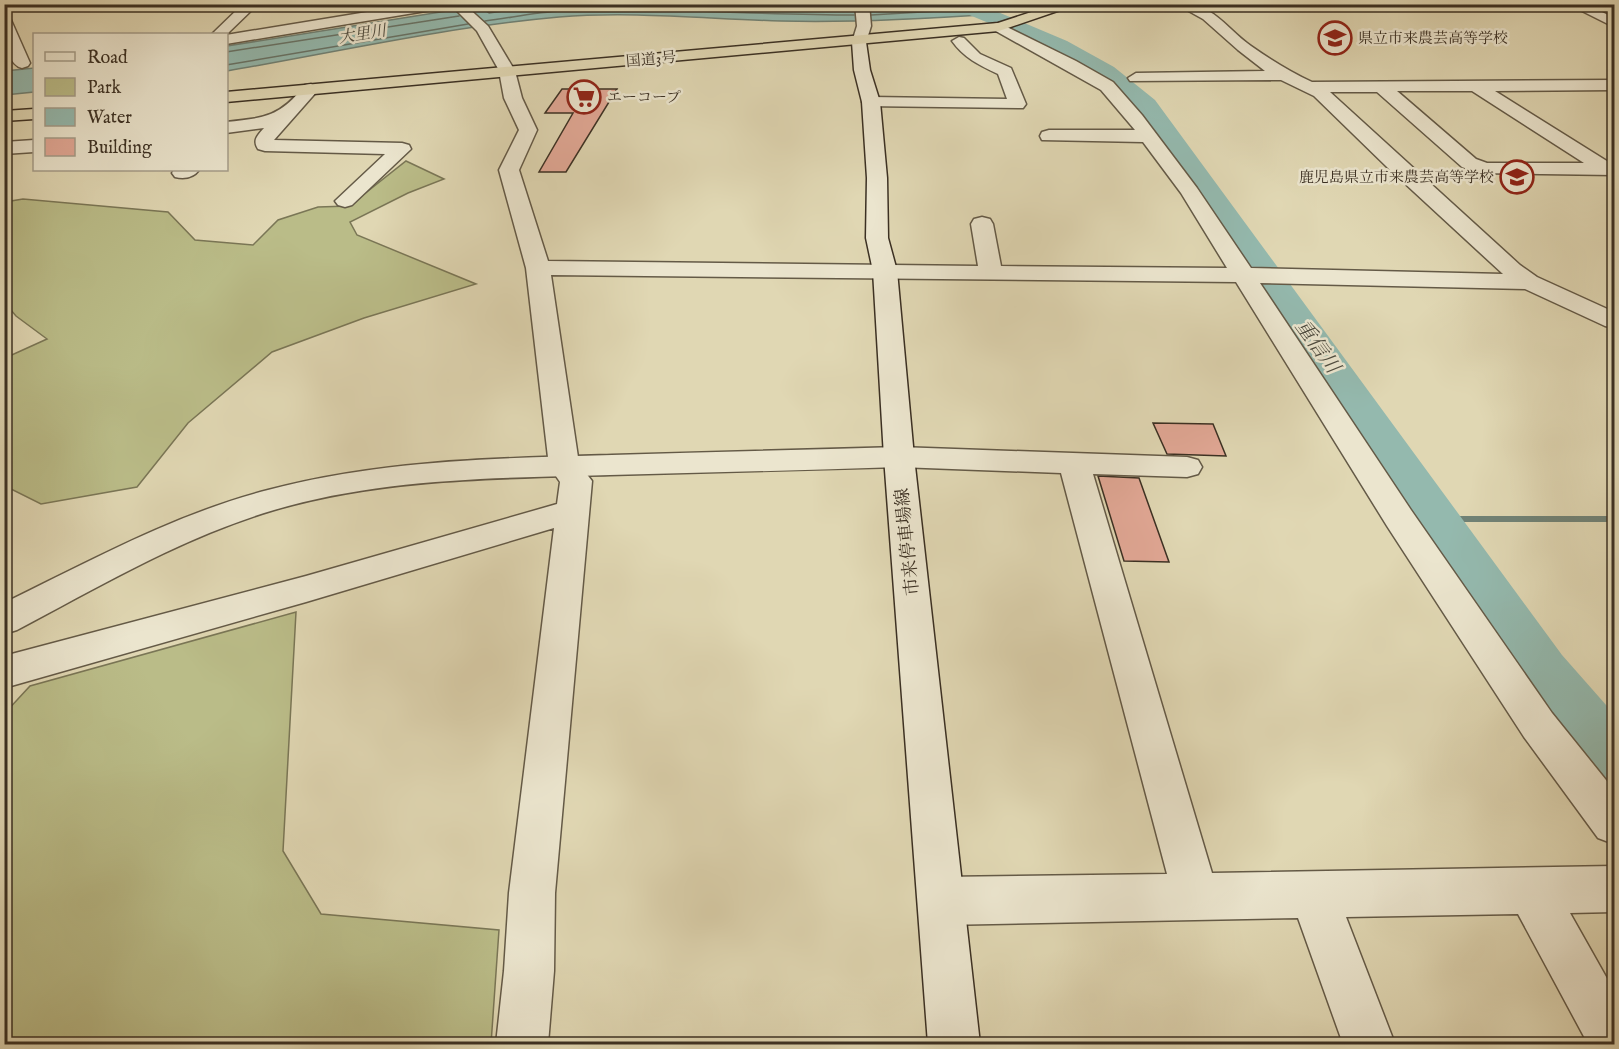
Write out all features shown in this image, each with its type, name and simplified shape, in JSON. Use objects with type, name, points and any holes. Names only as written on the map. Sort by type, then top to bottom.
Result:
[{"type":"highway","name":"国道3号","points":[[228,97],[507,71],[861,33],[999,27],[1072,4]]},
{"type":"highway","points":[[4,116],[33,114]]},
{"type":"street","points":[[220,33],[252,4]]},
{"type":"street","name":"市来停車場線","points":[[862,4],[862,70],[871,102],[877,178],[877,238],[885,271],[899,457],[954,1044]]},
{"type":"street","points":[[1182,4],[1208,16],[1243,48],[1285,75],[1320,92],[1395,164],[1512,270],[1529,282],[1614,321]]},
{"type":"street","points":[[1574,4],[1614,23]]},
{"type":"street","points":[[228,40],[452,5],[483,29],[507,71],[513,98],[528,130],[509,170],[538,268],[564,466],[576,481],[532,893],[529,971],[522,1044]]},
{"type":"street","points":[[1598,15],[1614,16]]},
{"type":"street","points":[[4,20],[28,62],[4,64]]},
{"type":"street","points":[[999,27],[1070,64],[1107,86],[1119,97],[1190,192],[1399,518],[1538,725],[1614,823]]},
{"type":"street","points":[[871,102],[1017,104],[1005,71],[975,57],[959,41]]},
{"type":"street","points":[[1136,78],[1285,75]]},
{"type":"street","points":[[1306,87],[1614,85]]},
{"type":"street","points":[[1476,86],[1611,171]]},
{"type":"street","points":[[1381,87],[1468,163],[1485,170],[1611,171]]},
{"type":"street","points":[[235,147],[243,142],[265,139],[283,119],[299,106],[311,89]]},
{"type":"street","points":[[228,128],[283,119]]},
{"type":"street","points":[[1049,136],[1148,136]]},
{"type":"street","points":[[265,139],[265,145],[275,146],[402,149],[345,201]]},
{"type":"street","points":[[4,148],[33,146]]},
{"type":"street","points":[[982,224],[991,272]]},
{"type":"street","points":[[538,268],[1242,275],[1529,282]]},
{"type":"street","points":[[4,620],[147,548],[245,508],[306,491],[414,473],[564,466],[899,457],[1187,467]]},
{"type":"street","points":[[1074,463],[1196,896]]},
{"type":"street","points":[[4,672],[306,589],[574,511]]},
{"type":"street","points":[[942,901],[1614,889]]},
{"type":"street","points":[[1531,890],[1614,1041]]},
{"type":"street","points":[[1313,894],[1369,1044]]},
{"type":"green space","points":[[406,161],[444,179],[408,193],[350,222],[357,235],[476,284],[364,318],[272,352],[188,423],[137,487],[41,504],[5,486],[5,358],[47,339],[16,316],[5,303],[5,202],[23,199],[168,212],[195,240],[253,245],[278,220],[318,207],[349,206]]},
{"type":"green space","points":[[296,612],[283,851],[321,914],[499,930],[491,1044],[5,1044],[5,713],[30,686]]},
{"type":"water","name":"大里川","points":[[508,4],[998,5],[995,14],[862,21],[781,21],[642,15],[559,17],[433,33],[228,71],[228,46],[478,6]]},
{"type":"water","points":[[33,68],[33,92],[5,95],[5,71]]},
{"type":"building","points":[[562,89],[617,89],[566,172],[539,172],[573,113],[545,113]]},
{"type":"building","points":[[1153,423],[1213,424],[1226,456],[1167,454]]},
{"type":"building","points":[[1098,476],[1139,478],[1169,562],[1124,561]]},
{"type":"waterway","name":"重信川","points":[[960,4],[1034,34],[1083,58],[1106,72],[1146,106],[1264,275],[1342,381],[1542,672],[1614,759]]},
{"type":"waterway","points":[[1437,519],[1614,519]]},
{"type":"place","name":"県立市来農芸高等学校","points":[[1335,38]]},
{"type":"place","name":"エーコープ","points":[[584,97]]},
{"type":"place","name":"鹿児島県立市来農芸高等学校","points":[[1517,177]]}]
